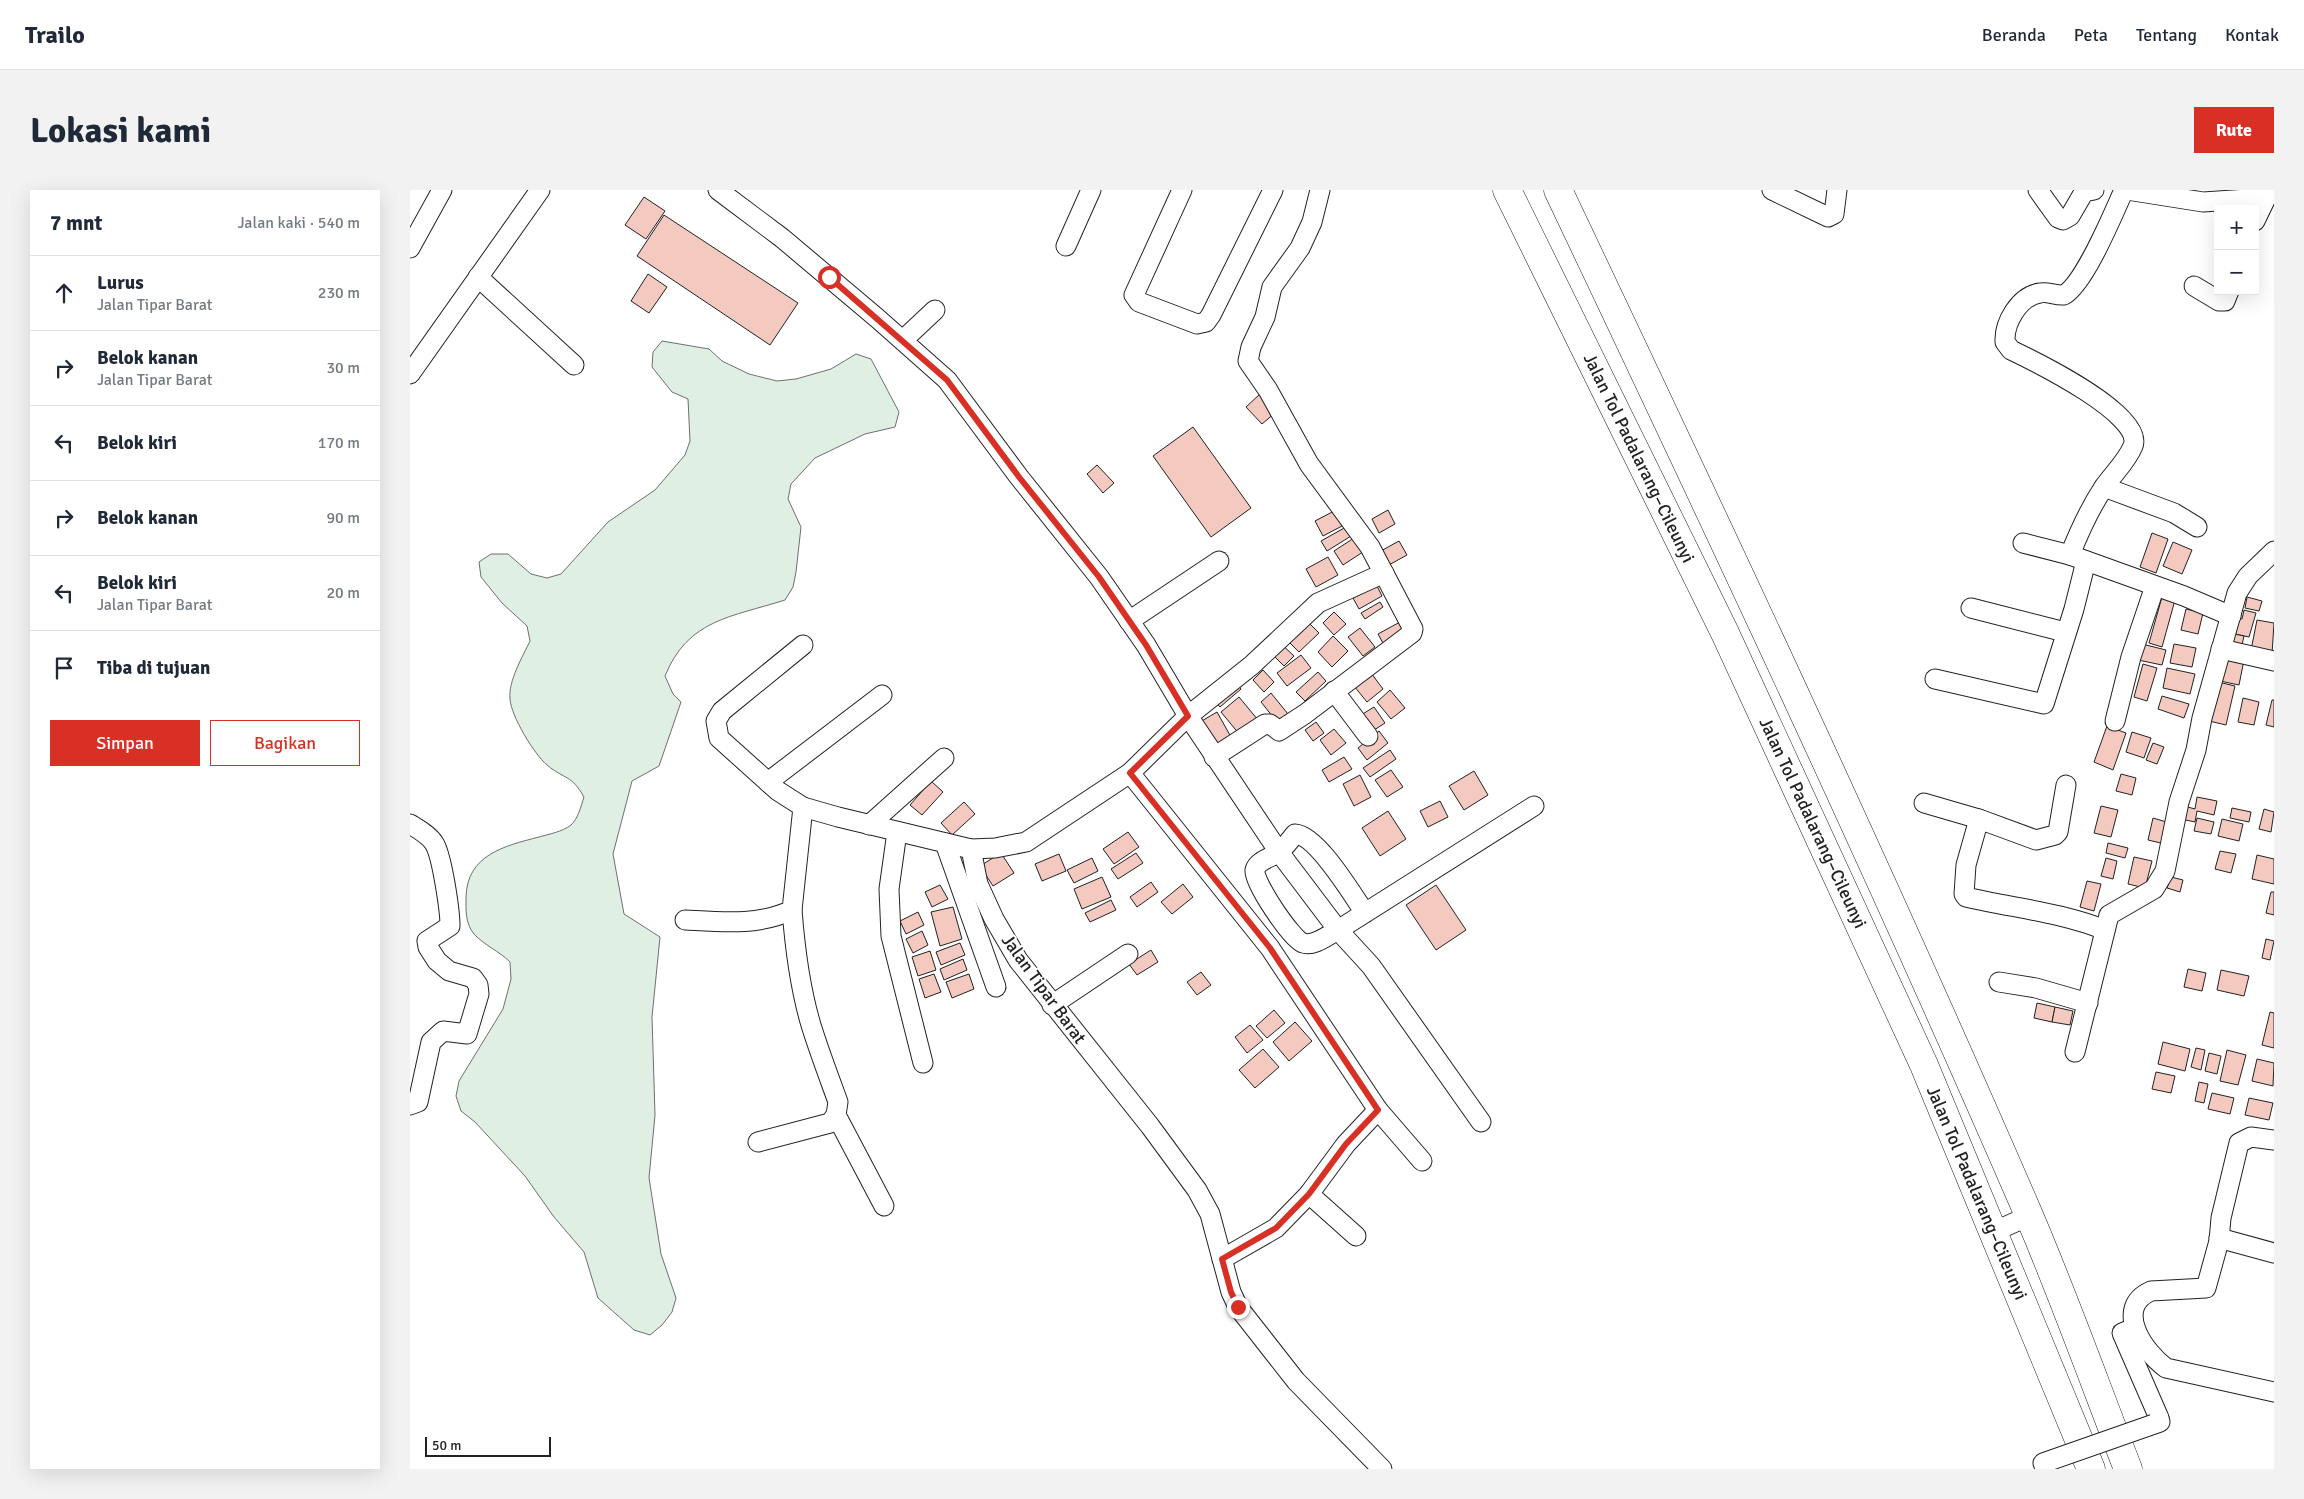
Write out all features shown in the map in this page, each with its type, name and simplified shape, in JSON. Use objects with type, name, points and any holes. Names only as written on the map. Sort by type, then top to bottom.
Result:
[{"type":"highway","name":"Jalan Tol Padalarang–Cileunyi","points":[[1507,190],[1725,634],[1924,1065],[2092,1469]]},
{"type":"highway","name":"Jalan Tol Padalarang–Cileunyi","points":[[1558,190],[1759,614],[2029,1216],[2128,1469]]},
{"type":"street","points":[[410,248],[442,190]]},
{"type":"street","points":[[410,374],[540,190]]},
{"type":"street","points":[[718,190],[782,238],[903,340],[947,380],[1019,477],[1099,577],[1129,620],[1214,757],[1279,852],[1338,930],[1370,966],[1481,1122]]},
{"type":"street","points":[[1066,246],[1091,190]]},
{"type":"street","points":[[1182,190],[1134,295],[1139,302],[1196,324],[1206,322],[1211,315],[1273,190]]},
{"type":"street","points":[[1214,757],[1265,724],[1270,724],[1279,731],[1412,633],[1414,629],[1370,547],[1309,464],[1268,390],[1248,361],[1251,347],[1266,317],[1272,287],[1300,248],[1312,222],[1320,190]]},
{"type":"street","points":[[1772,190],[1822,216],[1828,217],[1834,214],[1837,190]]},
{"type":"street","points":[[2038,190],[2058,218],[2063,220],[2070,216],[2084,192],[2094,190]]},
{"type":"street","points":[[2100,190],[2114,190]]},
{"type":"street","points":[[1935,679],[2044,704],[2065,632],[2074,609],[2081,527],[2104,487],[2132,447],[2134,439],[2129,430],[2096,396],[2008,348],[2005,342],[2005,335],[2009,323],[2021,302],[2040,292],[2064,295],[2073,286],[2084,272],[2125,190],[2203,202],[2271,194]]},
{"type":"street","points":[[2259,214],[2271,194]]},
{"type":"street","points":[[478,277],[574,364]]},
{"type":"street","points":[[2194,286],[2219,301],[2227,299],[2228,295]]},
{"type":"street","points":[[903,340],[935,310]]},
{"type":"street","points":[[2104,487],[2174,513],[2198,527]]},
{"type":"street","points":[[2023,544],[2078,558],[2184,596],[2230,616]]},
{"type":"street","points":[[2075,1052],[2110,913],[2154,888],[2165,871],[2179,802],[2196,750],[2237,593],[2248,576],[2274,551]]},
{"type":"street","points":[[1129,620],[1219,561]]},
{"type":"street","points":[[803,645],[722,711],[716,722],[719,738],[778,791],[803,807],[971,849],[995,848],[1026,842],[1097,797],[1130,773],[1188,716],[1252,665],[1318,602],[1384,573]]},
{"type":"street","points":[[2115,721],[2131,657],[2155,586]]},
{"type":"street","points":[[1971,608],[2065,632]]},
{"type":"street","points":[[2221,649],[2274,661]]},
{"type":"street","points":[[1334,691],[1368,736]]},
{"type":"street","points":[[768,782],[882,695]]},
{"type":"street","points":[[869,825],[944,758]]},
{"type":"street","points":[[1130,773],[1270,948],[1378,1110],[1422,1161]]},
{"type":"street","points":[[1924,803],[1979,819],[2036,840],[2055,835],[2058,832],[2066,785]]},
{"type":"street","points":[[1365,913],[1318,848],[1306,837],[1295,834],[1279,852],[1256,867],[1254,872],[1256,881],[1295,938],[1304,944],[1310,944],[1338,930],[1365,913],[1534,806]]},
{"type":"street","points":[[758,1142],[830,1123],[836,1115],[838,1102],[811,1025],[794,941],[792,910],[803,807]]},
{"type":"street","points":[[1979,819],[1966,865],[1963,890],[1966,897],[2073,919],[2105,930]]},
{"type":"street","points":[[410,824],[434,843],[442,864],[444,890],[450,914],[450,926],[427,941],[428,947],[437,962],[449,971],[473,978],[478,985],[479,994],[467,1034],[443,1031],[431,1042],[418,1102],[410,1105]]},
{"type":"street","points":[[897,832],[889,889],[891,936],[923,1063]]},
{"type":"street","points":[[946,843],[996,987]]},
{"type":"street","name":"Jalan Tipar Barat","points":[[971,849],[978,884],[994,919],[1018,960],[1150,1126],[1197,1190],[1210,1214],[1231,1292],[1238,1307],[1296,1381],[1382,1469]]},
{"type":"street","points":[[685,920],[754,921],[771,919],[792,910]]},
{"type":"street","points":[[1052,1005],[1128,954]]},
{"type":"street","points":[[2000,982],[2036,988],[2088,1003]]},
{"type":"street","points":[[1222,1259],[1276,1228],[1309,1194],[1346,1144],[1378,1110]]},
{"type":"street","points":[[836,1115],[884,1206]]},
{"type":"street","points":[[2274,1140],[2251,1136],[2239,1142],[2221,1218],[2219,1238],[2206,1288],[2151,1291],[2144,1295],[2135,1310],[2134,1328],[2153,1356],[2166,1368],[2274,1392]]},
{"type":"street","points":[[1309,1194],[1356,1236]]},
{"type":"street","points":[[1993,1232],[2029,1216]]},
{"type":"street","points":[[2219,1238],[2274,1253]]},
{"type":"street","points":[[2045,1468],[2043,1463],[2160,1422],[2122,1333],[2134,1328]]},
{"type":"green space","points":[[662,341],[709,349],[722,361],[749,374],[777,381],[796,379],[831,369],[856,354],[871,359],[899,412],[895,427],[865,434],[815,458],[791,484],[788,499],[801,527],[793,587],[785,600],[730,616],[699,631],[686,642],[665,676],[673,694],[681,702],[659,766],[632,781],[613,854],[624,914],[660,937],[652,1017],[655,1115],[649,1178],[661,1254],[676,1298],[672,1312],[662,1325],[650,1335],[634,1330],[598,1298],[584,1252],[554,1217],[525,1176],[475,1122],[461,1111],[456,1096],[459,1081],[503,1009],[511,979],[510,962],[478,938],[469,925],[466,897],[468,883],[473,871],[480,862],[501,849],[571,825],[576,819],[584,797],[575,784],[553,770],[542,760],[524,734],[514,715],[510,699],[511,684],[530,641],[527,626],[502,603],[481,577],[479,562],[491,554],[508,554],[531,574],[547,578],[561,574],[608,522],[655,490],[685,455],[690,441],[688,399],[672,392],[652,367],[653,352]]},
{"type":"building","points":[[644,197],[665,211],[646,239],[625,225]]},
{"type":"building","points":[[664,215],[798,303],[770,345],[637,256]]},
{"type":"building","points":[[648,274],[667,287],[649,313],[631,301]]},
{"type":"building","points":[[1260,394],[1276,412],[1262,424],[1246,407]]},
{"type":"building","points":[[1193,427],[1251,508],[1211,537],[1153,456]]},
{"type":"building","points":[[1097,465],[1114,483],[1103,493],[1087,474]]},
{"type":"building","points":[[1388,510],[1395,524],[1379,533],[1372,519]]},
{"type":"building","points":[[1334,511],[1342,526],[1323,536],[1315,521]]},
{"type":"building","points":[[1346,527],[1351,536],[1327,551],[1321,541]]},
{"type":"building","points":[[2152,533],[2168,539],[2156,573],[2140,567]]},
{"type":"building","points":[[1354,538],[1363,552],[1343,565],[1334,551]]},
{"type":"building","points":[[1399,541],[1407,555],[1387,566],[1379,552]]},
{"type":"building","points":[[2173,542],[2192,550],[2182,574],[2163,566]]},
{"type":"building","points":[[1328,557],[1338,575],[1316,587],[1306,569]]},
{"type":"building","points":[[1377,586],[1382,596],[1359,609],[1353,598]]},
{"type":"building","points":[[2162,597],[2175,600],[2162,647],[2149,643]]},
{"type":"building","points":[[2247,597],[2262,601],[2259,611],[2245,608]]},
{"type":"building","points":[[1380,602],[1383,607],[1365,619],[1361,613]]},
{"type":"building","points":[[2186,609],[2203,613],[2198,634],[2181,630]]},
{"type":"building","points":[[2244,610],[2256,613],[2249,637],[2230,633],[2234,617],[2242,619]]},
{"type":"building","points":[[1334,612],[1346,624],[1334,635],[1323,623]]},
{"type":"building","points":[[1303,617],[1319,633],[1299,652],[1283,636]]},
{"type":"building","points":[[2257,620],[2274,623],[2272,654],[2251,650]]},
{"type":"building","points":[[1400,622],[1406,634],[1384,645],[1378,634]]},
{"type":"building","points":[[1360,628],[1375,647],[1363,656],[1348,637]]},
{"type":"building","points":[[2230,633],[2244,636],[2241,649],[2227,646]]},
{"type":"building","points":[[1333,636],[1348,651],[1332,667],[1318,652]]},
{"type":"building","points":[[1278,641],[1294,656],[1284,666],[1269,651]]},
{"type":"building","points":[[2142,644],[2166,650],[2162,665],[2138,660]]},
{"type":"building","points":[[2174,644],[2196,648],[2192,667],[2170,663]]},
{"type":"building","points":[[1301,655],[1311,668],[1287,686],[1277,673]]},
{"type":"building","points":[[2226,656],[2244,660],[2239,685],[2220,681]]},
{"type":"building","points":[[2143,664],[2157,668],[2147,701],[2134,697]]},
{"type":"building","points":[[2167,668],[2195,674],[2190,694],[2163,688]]},
{"type":"building","points":[[1263,670],[1274,682],[1264,692],[1253,680]]},
{"type":"building","points":[[1318,672],[1326,681],[1305,701],[1296,692]]},
{"type":"building","points":[[1371,673],[1383,689],[1367,702],[1354,686]]},
{"type":"building","points":[[1234,680],[1241,689],[1220,707],[1212,698]]},
{"type":"building","points":[[2218,682],[2235,686],[2226,725],[2209,721]]},
{"type":"building","points":[[1390,690],[1405,708],[1391,719],[1377,702]]},
{"type":"building","points":[[1271,693],[1288,714],[1277,722],[1261,702]]},
{"type":"building","points":[[2162,696],[2189,704],[2184,718],[2158,709]]},
{"type":"building","points":[[1239,697],[1258,720],[1240,735],[1221,712]]},
{"type":"building","points":[[2243,698],[2259,702],[2254,725],[2238,722]]},
{"type":"building","points":[[2272,700],[2274,700],[2274,727],[2266,725]]},
{"type":"building","points":[[1374,707],[1385,723],[1371,732],[1361,715]]},
{"type":"building","points":[[1217,712],[1231,737],[1214,746],[1200,722]]},
{"type":"building","points":[[1316,722],[1324,733],[1313,741],[1305,730]]},
{"type":"building","points":[[2107,726],[2126,733],[2113,770],[2094,762]]},
{"type":"building","points":[[1334,729],[1346,743],[1331,755],[1320,740]]},
{"type":"building","points":[[1379,731],[1388,743],[1367,760],[1358,748]]},
{"type":"building","points":[[2132,732],[2151,738],[2144,758],[2126,752]]},
{"type":"building","points":[[2153,743],[2164,747],[2157,764],[2146,760]]},
{"type":"building","points":[[1390,750],[1396,759],[1370,777],[1363,768]]},
{"type":"building","points":[[1344,757],[1352,769],[1329,782],[1322,770]]},
{"type":"building","points":[[1391,770],[1403,787],[1387,797],[1375,780]]},
{"type":"building","points":[[1474,771],[1488,795],[1464,810],[1449,786]]},
{"type":"building","points":[[2121,774],[2136,778],[2132,795],[2116,791]]},
{"type":"building","points":[[1360,775],[1371,797],[1354,806],[1343,784]]},
{"type":"building","points":[[931,781],[943,792],[922,815],[910,805]]},
{"type":"building","points":[[2197,797],[2217,801],[2214,815],[2197,811],[2195,822],[2181,819],[2184,806],[2195,809]]},
{"type":"building","points":[[1440,801],[1448,817],[1428,827],[1420,811]]},
{"type":"building","points":[[964,802],[975,814],[952,835],[941,823]]},
{"type":"building","points":[[2101,806],[2118,810],[2111,837],[2094,833]]},
{"type":"building","points":[[2232,808],[2251,812],[2249,822],[2230,818]]},
{"type":"building","points":[[2264,809],[2274,812],[2271,832],[2259,829]]},
{"type":"building","points":[[1388,811],[1406,839],[1380,856],[1362,828]]},
{"type":"building","points":[[2153,818],[2170,823],[2165,844],[2148,840]]},
{"type":"building","points":[[2197,818],[2214,822],[2211,834],[2194,831]]},
{"type":"building","points":[[2222,819],[2243,824],[2239,841],[2218,836]]},
{"type":"building","points":[[1128,832],[1139,847],[1114,864],[1103,849]]},
{"type":"building","points":[[2108,843],[2128,848],[2125,858],[2106,853]]},
{"type":"building","points":[[2220,851],[2236,854],[2231,873],[2215,869]]},
{"type":"building","points":[[1001,853],[1014,873],[993,886],[980,866]]},
{"type":"building","points":[[1136,853],[1143,863],[1118,879],[1111,869]]},
{"type":"building","points":[[1059,854],[1066,871],[1042,881],[1035,864]]},
{"type":"building","points":[[2257,855],[2274,859],[2274,884],[2252,879]]},
{"type":"building","points":[[2134,857],[2152,861],[2145,888],[2128,884]]},
{"type":"building","points":[[1092,858],[1098,871],[1074,883],[1067,870]]},
{"type":"building","points":[[2106,858],[2117,861],[2113,879],[2101,876]]},
{"type":"building","points":[[1102,877],[1111,897],[1082,909],[1074,889]]},
{"type":"building","points":[[2171,877],[2183,880],[2180,892],[2167,888]]},
{"type":"building","points":[[2087,881],[2101,884],[2094,911],[2080,907]]},
{"type":"building","points":[[1151,882],[1158,892],[1137,907],[1130,897]]},
{"type":"building","points":[[1183,884],[1193,897],[1172,914],[1161,902]]},
{"type":"building","points":[[940,885],[948,899],[932,907],[925,892]]},
{"type":"building","points":[[1436,885],[1466,930],[1436,950],[1406,905]]},
{"type":"building","points":[[2271,892],[2274,892],[2274,915],[2266,913]]},
{"type":"building","points":[[1111,900],[1116,910],[1090,922],[1085,913]]},
{"type":"building","points":[[953,907],[962,939],[940,946],[931,912]]},
{"type":"building","points":[[918,912],[924,925],[906,934],[900,921]]},
{"type":"building","points":[[922,931],[928,945],[913,953],[906,939]]},
{"type":"building","points":[[2266,939],[2274,941],[2270,960],[2262,958]]},
{"type":"building","points":[[960,943],[965,955],[941,965],[936,952]]},
{"type":"building","points":[[1151,950],[1158,962],[1137,975],[1129,964]]},
{"type":"building","points":[[930,951],[936,970],[918,976],[912,957]]},
{"type":"building","points":[[963,959],[967,970],[944,980],[940,969]]},
{"type":"building","points":[[2188,969],[2206,973],[2202,991],[2184,987]]},
{"type":"building","points":[[2221,970],[2249,976],[2244,996],[2217,990]]},
{"type":"building","points":[[1201,972],[1211,985],[1197,995],[1187,982]]},
{"type":"building","points":[[934,974],[941,992],[925,998],[919,979]]},
{"type":"building","points":[[969,974],[974,989],[952,998],[946,982]]},
{"type":"building","points":[[2037,1003],[2055,1007],[2052,1022],[2034,1018]]},
{"type":"building","points":[[2055,1007],[2073,1011],[2070,1025],[2052,1022]]},
{"type":"building","points":[[1274,1010],[1285,1023],[1267,1038],[1256,1026]]},
{"type":"building","points":[[2270,1012],[2274,1013],[2274,1048],[2262,1045]]},
{"type":"building","points":[[1295,1022],[1312,1041],[1289,1061],[1273,1042]]},
{"type":"building","points":[[1250,1025],[1263,1040],[1247,1053],[1235,1037]]},
{"type":"building","points":[[2163,1042],[2190,1049],[2185,1071],[2158,1064]]},
{"type":"building","points":[[2196,1048],[2205,1050],[2201,1070],[2191,1067]]},
{"type":"building","points":[[1263,1049],[1279,1067],[1255,1088],[1239,1070]]},
{"type":"building","points":[[2227,1050],[2246,1055],[2238,1085],[2220,1081]]},
{"type":"building","points":[[2209,1053],[2221,1056],[2217,1074],[2205,1071]]},
{"type":"building","points":[[2257,1059],[2274,1063],[2273,1086],[2252,1081]]},
{"type":"building","points":[[2156,1072],[2175,1076],[2171,1093],[2152,1089]]},
{"type":"building","points":[[2199,1082],[2208,1084],[2204,1103],[2195,1101]]},
{"type":"building","points":[[2212,1093],[2234,1098],[2230,1114],[2208,1109]]},
{"type":"building","points":[[2249,1098],[2273,1103],[2269,1120],[2245,1115]]},
{"type":"route","points":[[829,277],[947,380],[1019,477],[1099,577],[1146,645],[1188,716],[1130,773],[1270,948],[1378,1110],[1346,1144],[1309,1194],[1276,1228],[1222,1259],[1231,1292],[1238,1307]]}]
